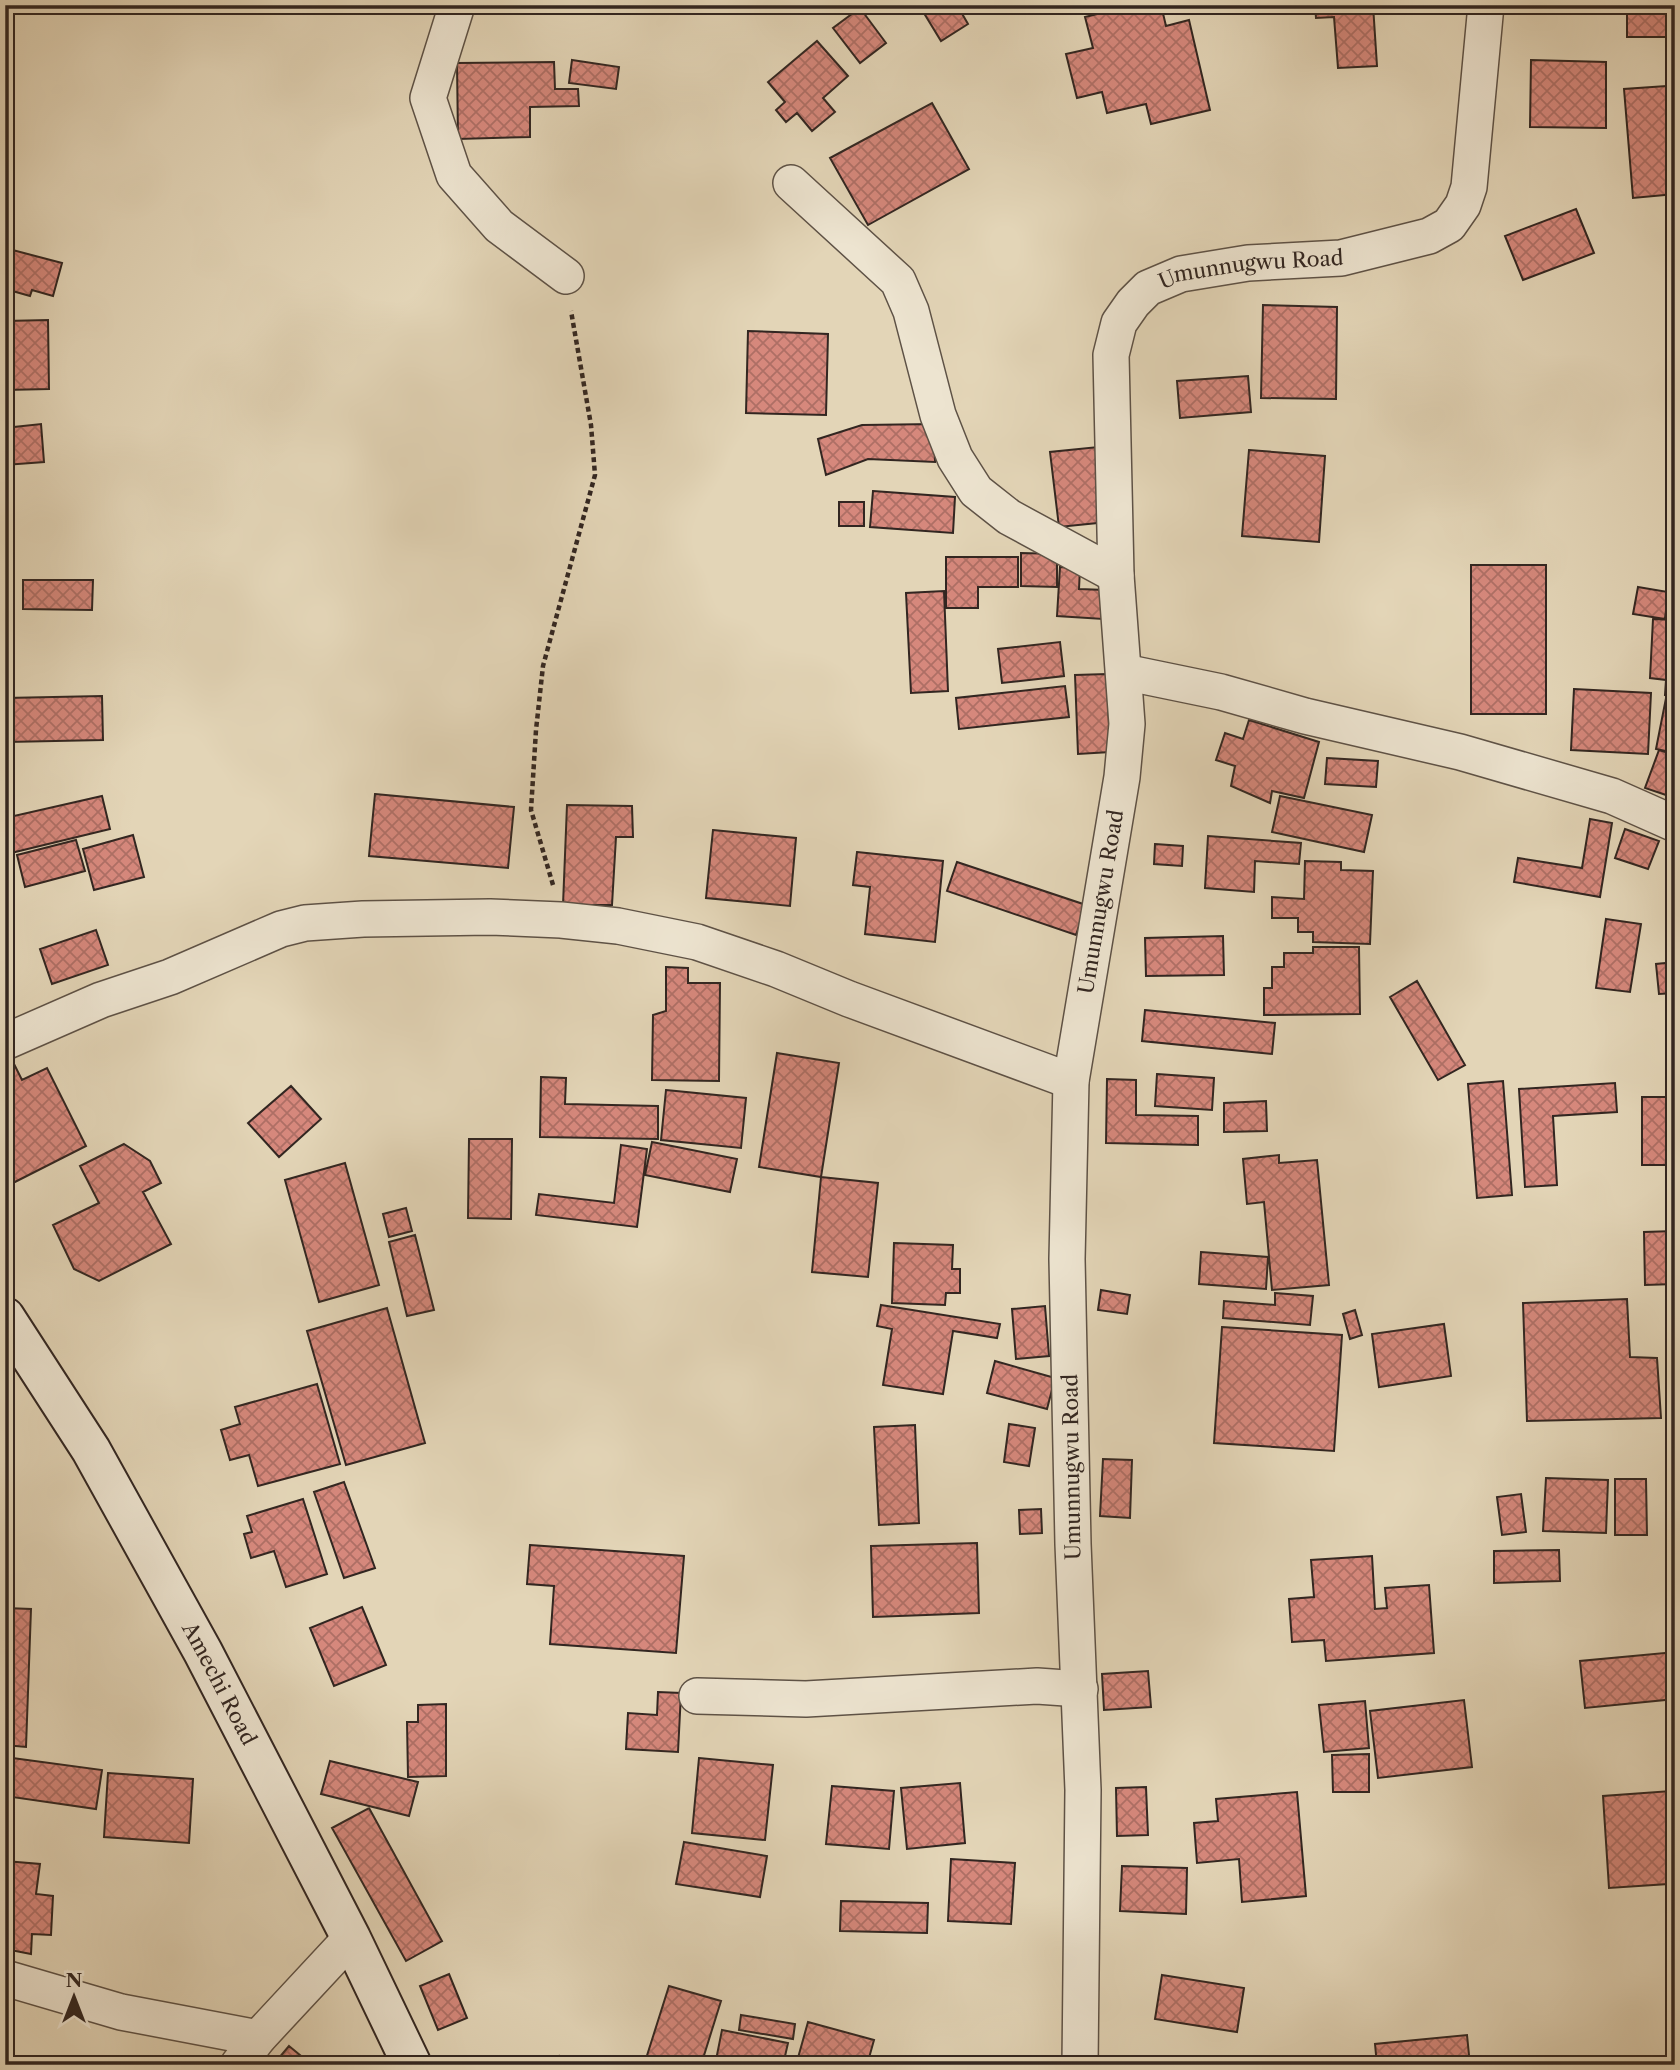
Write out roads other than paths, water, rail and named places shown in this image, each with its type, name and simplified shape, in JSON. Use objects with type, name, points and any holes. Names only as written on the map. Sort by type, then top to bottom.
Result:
[{"type":"main road","name":"Amechi Road","points":[[5,1317],[91,1450],[203,1653],[351,1938],[412,2065]]},
{"type":"street","points":[[457,5],[428,98],[454,175],[499,226],[566,276]]},
{"type":"street","name":"Umunnugwu Road","points":[[1080,2065],[1083,1790],[1073,1544],[1067,1259],[1071,1082],[1122,777],[1127,724],[1116,575],[1111,355],[1119,323],[1133,303],[1148,288],[1181,274],[1248,263],[1342,258],[1429,236],[1449,225],[1463,205],[1469,187],[1486,5]]},
{"type":"street","points":[[791,183],[898,281],[911,311],[938,415],[955,457],[975,491],[1009,517],[1116,575]]},
{"type":"street","points":[[1124,672],[1220,692],[1305,716],[1460,752],[1612,796],[1675,824]]},
{"type":"street","points":[[5,1042],[101,1000],[170,977],[281,929],[305,923],[363,919],[490,917],[618,926],[697,943],[776,969],[1071,1082]]},
{"type":"street","points":[[697,1696],[806,1699],[1037,1686],[1080,1689]]},
{"type":"street","points":[[5,1978],[248,2051],[351,1938]]}]
